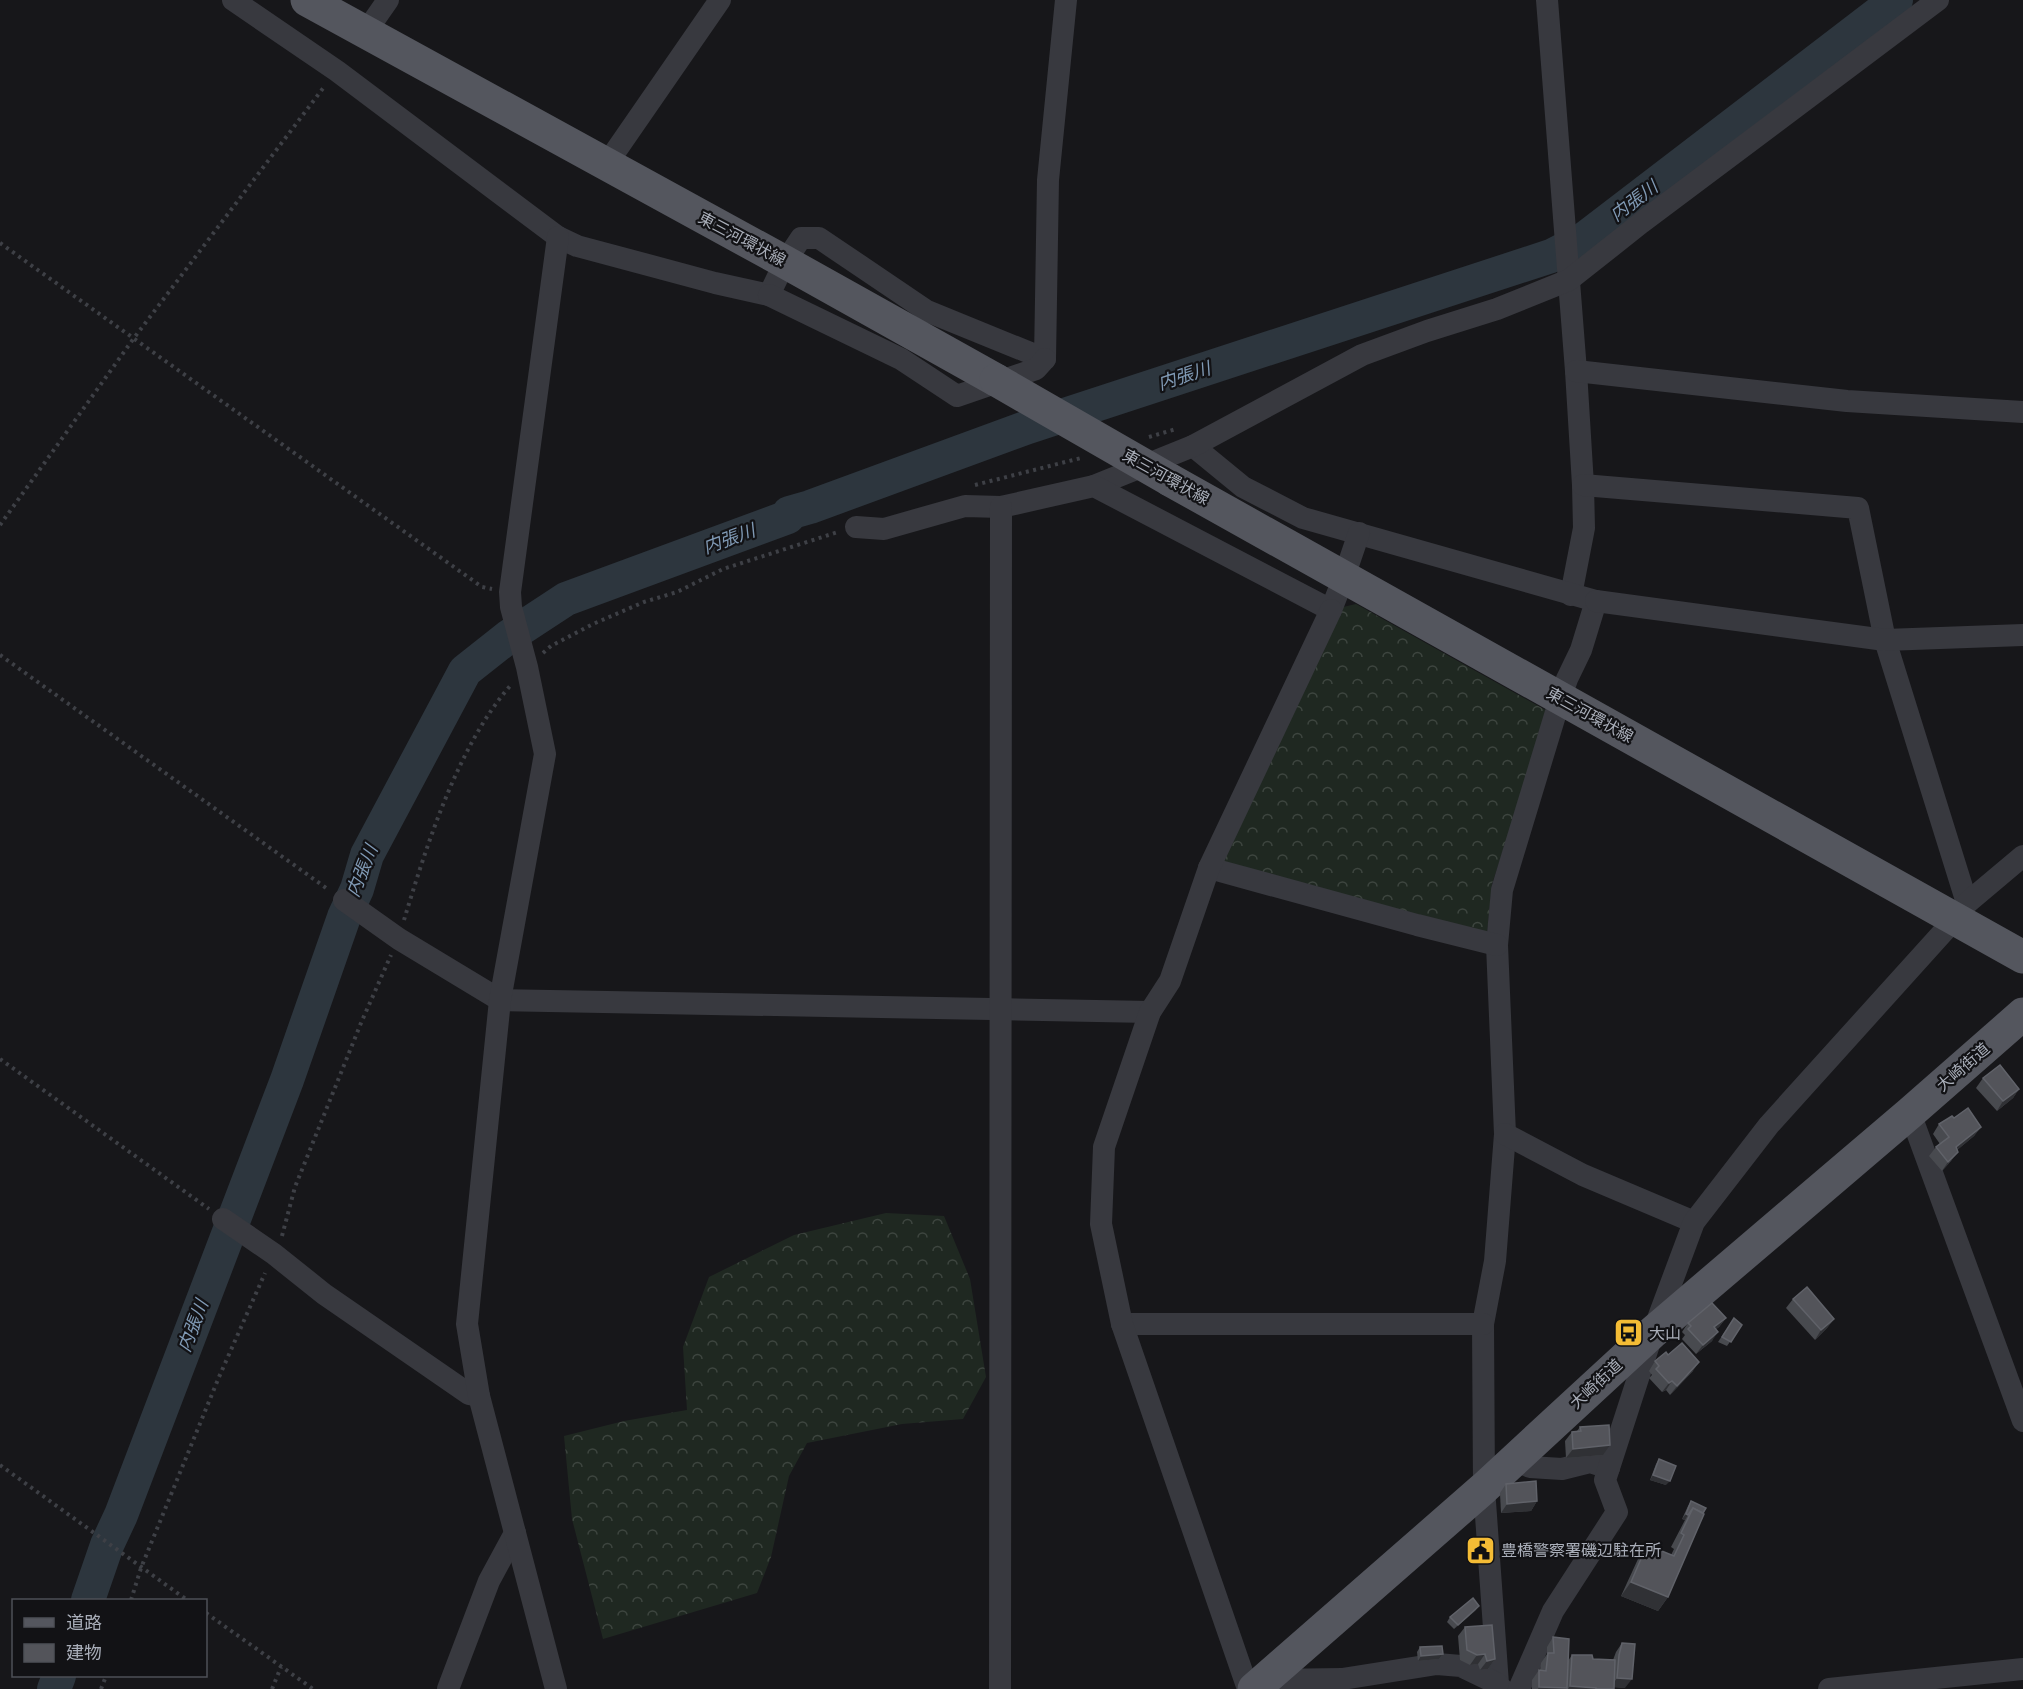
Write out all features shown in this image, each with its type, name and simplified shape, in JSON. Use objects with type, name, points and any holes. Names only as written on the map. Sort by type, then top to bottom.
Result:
[{"type":"main road","name":"東三河環状線","points":[[307,0],[785,262],[1560,699],[1961,911],[2023,957]]},
{"type":"main road","name":"大崎街道","points":[[1256,1686],[1484,1488],[1653,1332],[2023,1014]]},
{"type":"street","points":[[233,0],[337,71],[558,237],[578,246],[769,295],[901,359],[957,396],[1036,369],[1045,359],[1048,180],[1066,0]]},
{"type":"street","points":[[365,33],[388,0]]},
{"type":"street","points":[[606,165],[720,0]]},
{"type":"street","points":[[1547,0],[1583,484],[1584,528],[1571,595]]},
{"type":"street","points":[[856,527],[884,529],[965,506],[1001,507],[1094,486],[1193,446],[1362,355],[1497,309],[1569,280],[1641,223],[1938,0]]},
{"type":"street","points":[[556,1689],[478,1396],[466,1324],[500,1000],[545,754],[511,600],[558,237]]},
{"type":"street","points":[[769,295],[785,262],[801,238],[819,238],[927,311],[1045,359]]},
{"type":"street","points":[[1576,371],[1847,401],[2023,412]]},
{"type":"street","points":[[1193,446],[1243,487],[1303,518],[1596,601],[1885,640],[2023,635]]},
{"type":"street","points":[[1583,484],[1858,508],[1885,640],[1961,911]]},
{"type":"street","points":[[1094,486],[1331,610]]},
{"type":"street","points":[[1000,1689],[1001,507]]},
{"type":"street","points":[[1359,533],[1331,610],[1209,868],[1170,981],[1150,1012],[1104,1147],[1101,1224],[1122,1324],[1256,1686],[1342,1678],[1437,1664],[1461,1666],[1506,1687]]},
{"type":"street","points":[[1506,1687],[1484,1488],[1483,1324],[1495,1261],[1505,1134],[1497,945],[1502,890],[1560,699],[1581,650],[1596,601]]},
{"type":"street","points":[[1506,1687],[1617,1512],[1605,1480],[1653,1332],[1694,1222],[1769,1125],[1961,911],[2023,856]]},
{"type":"street","points":[[1209,868],[1497,945]]},
{"type":"street","points":[[344,900],[399,939],[500,1000],[1150,1012]]},
{"type":"street","points":[[1910,1113],[2023,1421]]},
{"type":"street","points":[[1505,1134],[1583,1175],[1694,1222]]},
{"type":"street","points":[[223,1219],[274,1254],[333,1300],[469,1394],[478,1396]]},
{"type":"street","points":[[1122,1324],[1483,1324]]},
{"type":"street","points":[[1515,1460],[1530,1467],[1562,1469],[1590,1462],[1609,1468]]},
{"type":"street","points":[[448,1689],[489,1581],[515,1533]]},
{"type":"street","points":[[1829,1689],[2023,1669]]},
{"type":"path","points":[[0,525],[134,338],[337,71]]},
{"type":"path","points":[[0,243],[483,586],[511,600]]},
{"type":"path","points":[[974,486],[1114,448],[1177,428]]},
{"type":"path","points":[[131,1599],[141,1568],[219,1377],[283,1233],[295,1187],[361,1023],[399,939],[431,840],[454,780],[476,732],[499,698],[527,667],[551,646],[603,620],[677,592],[723,569],[856,527]]},
{"type":"path","points":[[0,655],[344,900]]},
{"type":"path","points":[[0,1059],[223,1219]]},
{"type":"path","points":[[0,1465],[186,1599]]},
{"type":"path","points":[[207,1615],[313,1689]]},
{"type":"path","points":[[272,1689],[281,1667]]},
{"type":"green space","points":[[1356,604],[1549,712],[1492,884],[1487,933],[1223,863],[1335,609]]},
{"type":"green space","points":[[886,1213],[944,1216],[970,1279],[986,1377],[963,1419],[902,1424],[807,1443],[789,1476],[771,1557],[757,1593],[603,1639],[572,1519],[564,1436],[624,1421],[687,1410],[683,1347],[709,1277],[794,1235]]},
{"type":"building","points":[[2000,1065],[2019,1089],[2003,1101],[1983,1078]]},
{"type":"building","points":[[1968,1108],[1981,1127],[1956,1147],[1958,1152],[1948,1162],[1936,1147],[1949,1137],[1939,1124],[1952,1116],[1954,1118]]},
{"type":"building","points":[[1807,1287],[1834,1319],[1821,1330],[1793,1299]]},
{"type":"building","points":[[1712,1303],[1726,1318],[1714,1327],[1718,1332],[1703,1345],[1688,1329],[1691,1326],[1688,1323]]},
{"type":"building","points":[[1734,1318],[1742,1325],[1731,1342],[1722,1337]]},
{"type":"building","points":[[1682,1343],[1699,1362],[1677,1386],[1672,1381],[1669,1383],[1656,1369],[1659,1366],[1655,1361],[1666,1352],[1668,1355]]},
{"type":"building","points":[[1609,1425],[1610,1445],[1573,1449],[1572,1432],[1581,1431],[1580,1427]]},
{"type":"building","points":[[1659,1459],[1676,1466],[1670,1481],[1653,1475]]},
{"type":"building","points":[[1536,1481],[1537,1501],[1507,1504],[1506,1484]]},
{"type":"building","points":[[1691,1501],[1706,1508],[1703,1513],[1693,1508],[1688,1515],[1686,1514]]},
{"type":"building","points":[[1693,1508],[1704,1514],[1668,1597],[1631,1582],[1647,1545],[1674,1556],[1684,1535],[1681,1533]]},
{"type":"building","points":[[1473,1598],[1479,1606],[1458,1625],[1450,1617]]},
{"type":"building","points":[[1492,1625],[1495,1659],[1487,1661],[1485,1654],[1477,1655],[1467,1650],[1465,1627]]},
{"type":"building","points":[[1553,1637],[1569,1639],[1567,1688],[1539,1687],[1539,1670],[1546,1671],[1548,1653],[1554,1653]]},
{"type":"building","points":[[1622,1643],[1635,1644],[1632,1679],[1617,1678]]},
{"type":"building","points":[[1442,1646],[1443,1654],[1421,1656],[1420,1647]]},
{"type":"building","points":[[1572,1655],[1592,1655],[1593,1659],[1615,1660],[1614,1689],[1570,1686]]},
{"type":"waterway","name":"内張川","points":[[88,1599],[107,1545],[121,1515],[287,1080],[344,917],[357,889],[367,855],[465,671],[508,637],[566,599],[788,517],[789,513],[1028,427],[1551,256],[1584,239],[1896,0]]},
{"type":"waterway","name":"内張川","points":[[54,1689],[59,1677]]},
{"type":"place","name":"大山","points":[[1628,1333]]},
{"type":"place","name":"豊橋警察署磯辺駐在所","points":[[1480,1550]]}]
